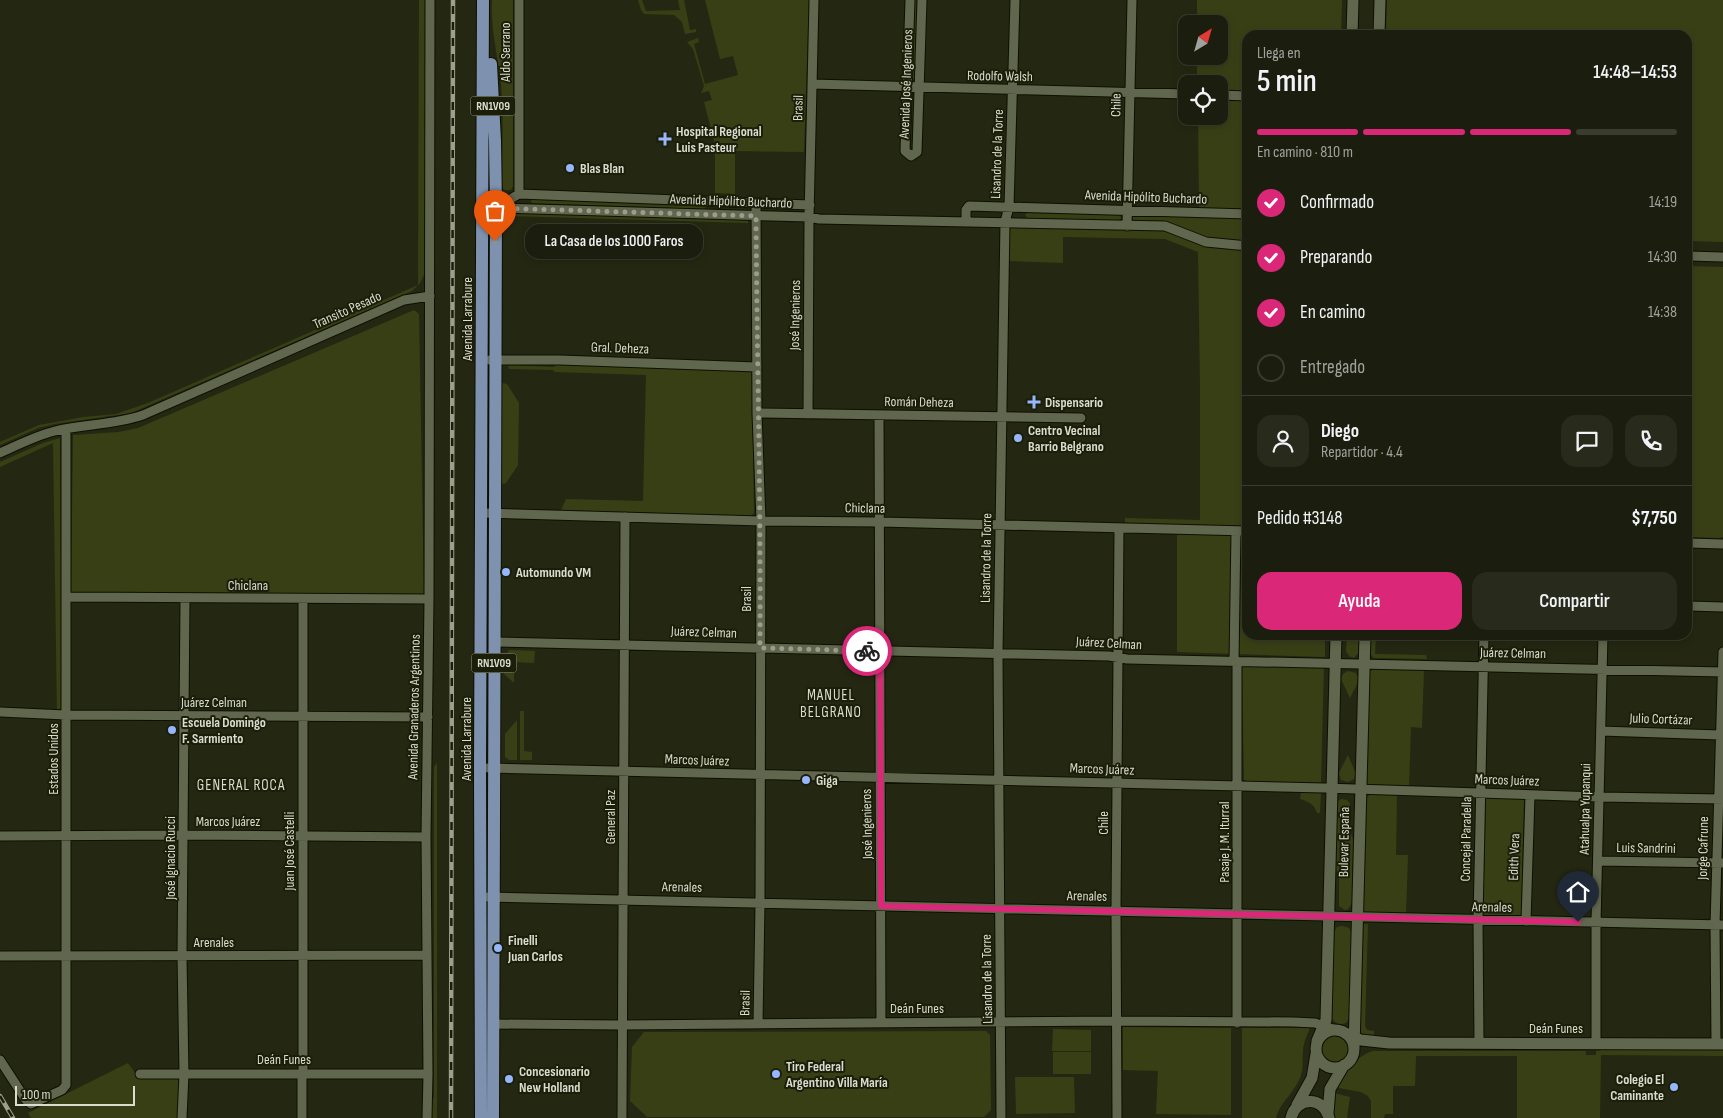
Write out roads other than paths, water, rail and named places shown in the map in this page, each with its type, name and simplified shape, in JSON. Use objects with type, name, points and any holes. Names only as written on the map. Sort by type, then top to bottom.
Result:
[{"type":"main road","points":[[1352,30],[1353,0]]},
{"type":"main road","points":[[1379,30],[1380,0]]},
{"type":"main road","name":"Avenida Larrabure","points":[[481,1118],[487,897],[489,360],[496,208],[491,62],[483,2]]},
{"type":"main road","name":"Avenida Larrabure","points":[[483,2],[483,212],[489,360]]},
{"type":"main road","name":"Avenida Larrabure","points":[[487,768],[494,642],[488,513]]},
{"type":"main road","name":"Bulevar España","points":[[1290,1117],[1312,1078],[1316,1064],[1317,1047],[1326,1020],[1336,640]]},
{"type":"main road","name":"Bulevar España","points":[[1348,1046],[1357,918],[1365,640]]},
{"type":"main road","name":"Avenida Larrabure","points":[[487,897],[493,1024],[493,1118]]},
{"type":"main road","points":[[1328,1031],[1348,1046],[1336,1068],[1327,1066],[1320,1060],[1317,1047],[1323,1034],[1328,1031]]},
{"type":"main road","name":"Deán Funes","points":[[1348,1046],[1368,1047],[1389,1043]]},
{"type":"main road","name":"Deán Funes","points":[[1348,1046],[1389,1043],[1719,1044]]},
{"type":"main road","points":[[1329,1115],[1330,1089],[1348,1046]]},
{"type":"main road","points":[[1297,1105],[1315,1101],[1329,1115]]},
{"type":"street","points":[[430,0],[430,296]]},
{"type":"street","name":"Aldo Serrano","points":[[519,0],[519,194]]},
{"type":"street","name":"Brasil","points":[[809,217],[814,0]]},
{"type":"street","name":"Avenida José Ingenieros","points":[[910,0],[905,151],[911,156],[917,152],[922,0]]},
{"type":"street","name":"Lisandro de la Torre","points":[[1001,1118],[998,654],[1005,222],[1009,207],[1015,0]]},
{"type":"street","name":"Chile","points":[[1127,226],[1132,0]]},
{"type":"street","name":"Rodolfo Walsh","points":[[812,84],[1178,94]]},
{"type":"street","points":[[1228,95],[1242,96]]},
{"type":"street","points":[[483,212],[496,208],[519,194]]},
{"type":"street","name":"Avenida Hipólito Buchardo","points":[[519,194],[810,205]]},
{"type":"street","points":[[710,201],[711,214]]},
{"type":"street","name":"Brasil","points":[[756,203],[757,367],[761,521],[758,1024]]},
{"type":"street","name":"Avenida Hipólito Buchardo","points":[[966,221],[966,210],[969,206],[1242,214]]},
{"type":"street","name":"Avenida Hipólito Buchardo","points":[[496,208],[809,217],[819,219],[1165,226],[1206,242],[1242,245]]},
{"type":"street","name":"José Ingenieros","points":[[808,414],[809,217]]},
{"type":"street","points":[[1692,256],[1723,257]]},
{"type":"street","name":"Transito Pesado","points":[[0,453],[41,435],[66,429],[118,423],[143,416],[404,300],[430,296]]},
{"type":"street","name":"Avenida Granaderos Argentinos","points":[[426,1118],[428,1074],[426,836],[430,296]]},
{"type":"street","name":"Gral. Deheza","points":[[489,360],[570,360],[757,367]]},
{"type":"street","name":"Román Deheza","points":[[758,413],[1081,418]]},
{"type":"street","name":"José Ingenieros","points":[[879,415],[880,1023]]},
{"type":"street","name":"Estados Unidos","points":[[0,1060],[26,1100],[31,1104],[64,1088],[66,1083],[66,429]]},
{"type":"street","name":"Chiclana","points":[[488,513],[1242,531]]},
{"type":"street","name":"General Paz","points":[[622,1118],[625,517]]},
{"type":"street","name":"Chile","points":[[1117,1118],[1116,910],[1119,528]]},
{"type":"street","name":"Pasaje J. M. Iturral","points":[[1236,531],[1237,1022]]},
{"type":"street","points":[[1692,542],[1723,544]]},
{"type":"street","name":"Chiclana","points":[[67,597],[429,599]]},
{"type":"street","name":"José Ignacio Rucci","points":[[182,1118],[184,1074],[182,956],[185,598]]},
{"type":"street","name":"Juan José Castelli","points":[[302,1118],[303,599]]},
{"type":"street","points":[[1692,606],[1723,607]]},
{"type":"street","name":"Concejal Paradella","points":[[1479,1043],[1478,920],[1484,640]]},
{"type":"street","name":"Atahualpa Yupanqui","points":[[1596,1043],[1596,923],[1603,640]]},
{"type":"street","name":"Juárez Celman","points":[[494,642],[1723,672]]},
{"type":"street","name":"Jorge Cafrune","points":[[1719,1044],[1720,735],[1723,652]]},
{"type":"street","name":"Juárez Celman","points":[[0,712],[66,715],[428,717]]},
{"type":"street","name":"Julio Cortázar","points":[[1601,731],[1720,735]]},
{"type":"street","name":"Marcos Juárez","points":[[487,768],[1720,799]]},
{"type":"street","name":"Edith Vera","points":[[1526,921],[1530,795]]},
{"type":"street","name":"Marcos Juárez","points":[[0,836],[426,836]]},
{"type":"street","name":"Luis Sandrini","points":[[1598,861],[1720,863]]},
{"type":"street","name":"Arenales","points":[[487,897],[1719,925]]},
{"type":"street","name":"Arenales","points":[[0,956],[427,955]]},
{"type":"street","name":"Deán Funes","points":[[493,1024],[1293,1022],[1314,1023],[1324,1026],[1348,1046]]},
{"type":"street","name":"Deán Funes","points":[[140,1074],[428,1074]]},
{"type":"railway","points":[[451,1118],[453,0]]},
{"type":"railway","points":[[0,1096],[13,1118]]},
{"type":"place","name":"Hospital Regional Luis Pasteur","points":[[665,139]]},
{"type":"place","name":"Blas Blan","points":[[570,168]]},
{"type":"place","name":"La Casa de los 1000 Faros","points":[[495,241]]},
{"type":"place","name":"Dispensario","points":[[1034,402]]},
{"type":"place","name":"Centro Vecinal Barrio Belgrano","points":[[1018,438]]},
{"type":"place","name":"Automundo VM","points":[[506,572]]},
{"type":"place","name":"Escuela Domingo F. Sarmiento","points":[[172,730]]},
{"type":"place","name":"Giga","points":[[806,780]]},
{"type":"place","name":"Finelli Juan Carlos","points":[[498,948]]},
{"type":"place","name":"Tiro Federal Argentino Villa María","points":[[776,1074]]},
{"type":"place","name":"Concesionario New Holland","points":[[509,1079]]},
{"type":"place","name":"Colegio El Caminante","points":[[1674,1087]]},
{"type":"district","name":"MANUEL BELGRANO","points":[[831,704]]},
{"type":"district","name":"GENERAL ROCA","points":[[241,785]]}]
